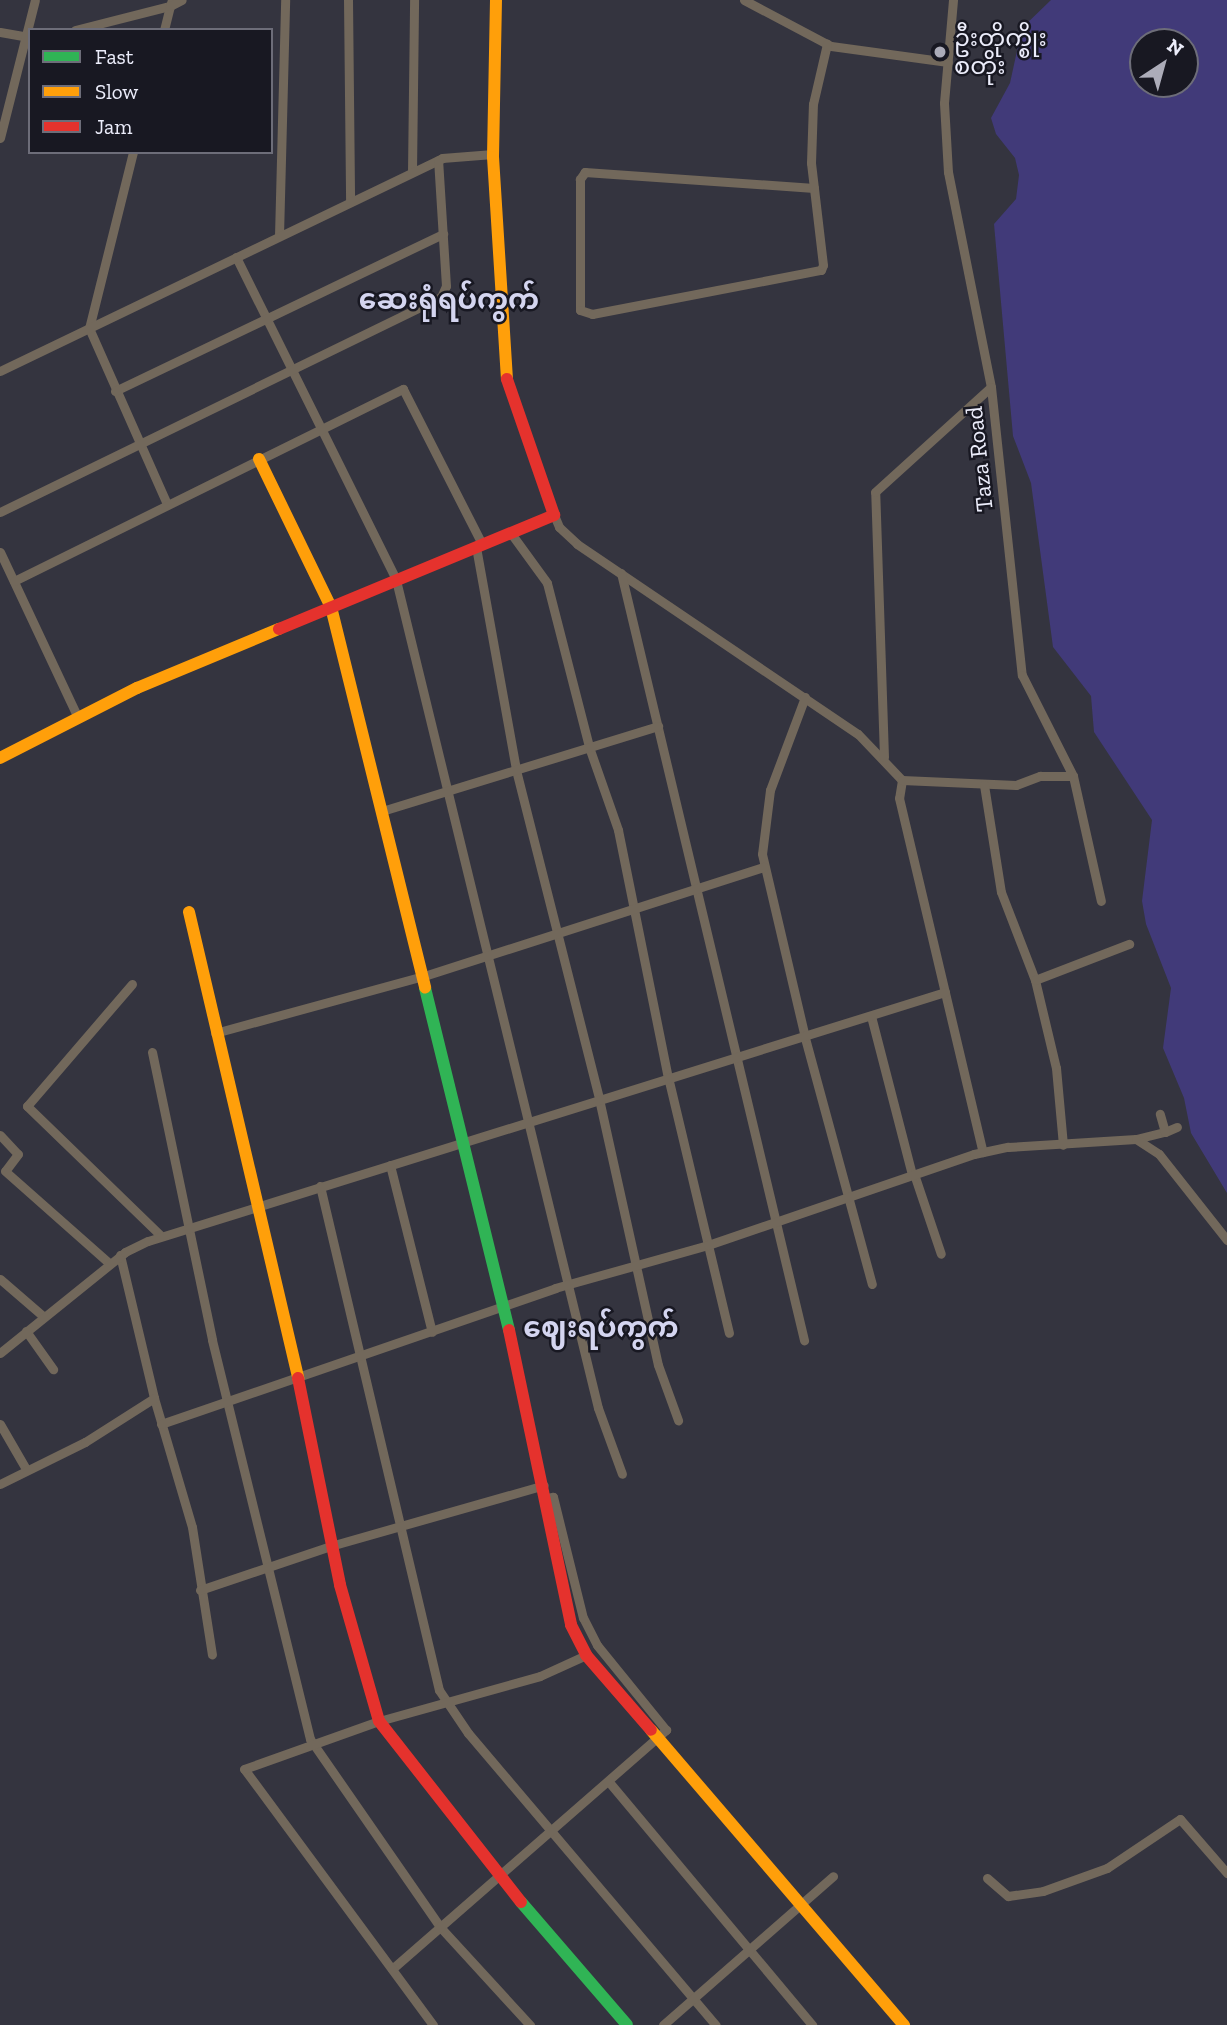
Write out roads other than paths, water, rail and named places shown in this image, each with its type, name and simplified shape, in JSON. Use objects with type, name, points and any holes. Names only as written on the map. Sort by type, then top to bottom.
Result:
[{"type":"street","points":[[30,28],[35,0]]},
{"type":"street","points":[[82,28],[182,0]]},
{"type":"street","points":[[279,236],[285,0]]},
{"type":"street","points":[[348,0],[350,202]]},
{"type":"street","points":[[412,172],[414,0]]},
{"type":"street","points":[[496,0],[493,154],[507,378],[558,527],[577,544],[805,697],[884,757],[902,780],[899,798],[983,1152]]},
{"type":"street","points":[[744,0],[827,44],[948,62]]},
{"type":"street","name":"Taza Road","points":[[953,0],[948,62],[947,172],[991,387],[1021,675],[1073,776],[1101,901]]},
{"type":"street","points":[[165,28],[171,3]]},
{"type":"street","points":[[0,32],[28,37],[0,138]]},
{"type":"street","points":[[814,188],[585,172],[580,179],[580,310],[592,314],[819,272],[823,265],[814,188],[813,104],[827,44]]},
{"type":"street","points":[[132,154],[89,328],[138,445],[167,504]]},
{"type":"street","points":[[0,371],[438,160],[456,154],[493,154]]},
{"type":"street","points":[[0,512],[295,371],[441,297],[446,286],[438,160]]},
{"type":"street","points":[[115,391],[443,234]]},
{"type":"street","points":[[236,257],[265,319],[295,371],[319,429],[396,580],[531,1121],[598,1408],[622,1474]]},
{"type":"street","points":[[884,757],[875,492],[991,387]]},
{"type":"street","points":[[14,581],[403,389],[479,545],[516,770],[599,1099],[659,1365],[678,1420]]},
{"type":"street","points":[[259,458],[331,607],[425,976],[461,1143],[503,1307],[545,1492],[571,1625],[586,1655],[904,2025]]},
{"type":"street","points":[[0,758],[137,688],[554,515]]},
{"type":"street","points":[[510,532],[547,583],[589,747],[618,830],[631,909],[668,1077],[729,1333]]},
{"type":"street","points":[[0,552],[78,718]]},
{"type":"street","points":[[621,573],[804,1340]]},
{"type":"street","points":[[805,697],[770,789],[764,819],[764,867],[847,1201],[872,1284]]},
{"type":"street","points":[[382,811],[658,726]]},
{"type":"street","points":[[902,780],[1016,785],[1040,776],[1073,776]]},
{"type":"street","points":[[984,785],[1001,892],[1035,980],[1056,1068],[1063,1145]]},
{"type":"street","points":[[215,1033],[425,976],[764,867]]},
{"type":"street","points":[[188,912],[298,1378],[340,1585],[379,1721],[499,1877],[627,2025]]},
{"type":"street","points":[[1035,980],[1129,944]]},
{"type":"street","points":[[132,984],[27,1106],[161,1236]]},
{"type":"street","points":[[0,1353],[120,1255],[161,1236],[736,1056],[805,1038],[945,992]]},
{"type":"street","points":[[871,1016],[913,1174],[941,1254]]},
{"type":"street","points":[[152,1052],[186,1228],[267,1568],[313,1744],[441,1928],[530,2025]]},
{"type":"street","points":[[1160,1114],[1165,1132]]},
{"type":"street","points":[[161,1424],[636,1262],[708,1245],[775,1220],[847,1201],[913,1174],[983,1152],[1136,1139],[1177,1127]]},
{"type":"street","points":[[0,1135],[18,1154],[5,1171],[109,1263]]},
{"type":"street","points":[[1136,1139],[1159,1154],[1227,1240]]},
{"type":"street","points":[[390,1165],[432,1332]]},
{"type":"street","points":[[320,1186],[425,1639],[448,1703],[468,1733],[716,2025]]},
{"type":"street","points":[[120,1255],[154,1398],[192,1527],[212,1654]]},
{"type":"street","points":[[0,1279],[44,1317]]},
{"type":"street","points":[[26,1331],[53,1369]]},
{"type":"street","points":[[0,1484],[85,1442],[154,1398]]},
{"type":"street","points":[[0,1424],[26,1469]]},
{"type":"street","points":[[200,1590],[334,1545],[401,1527],[545,1492],[553,1497],[583,1618],[605,1659],[666,1730],[659,1739],[392,1969]]},
{"type":"street","points":[[433,2025],[244,1769],[379,1721],[540,1676],[586,1655]]},
{"type":"street","points":[[609,1782],[812,2025]]},
{"type":"street","points":[[987,1878],[1008,1896],[1043,1891],[1107,1868],[1180,1819],[1227,1873]]},
{"type":"street","points":[[663,2025],[802,1906],[833,1876]]},
{"type":"place","name":"ဦးတိုက္စိုး စတိုး","points":[[940,52]]},
{"type":"district","name":"ဆေးရုံရပ်ကွက်","points":[[449,300]]},
{"type":"district","name":"ဈေးရပ်ကွက်","points":[[601,1328]]}]
